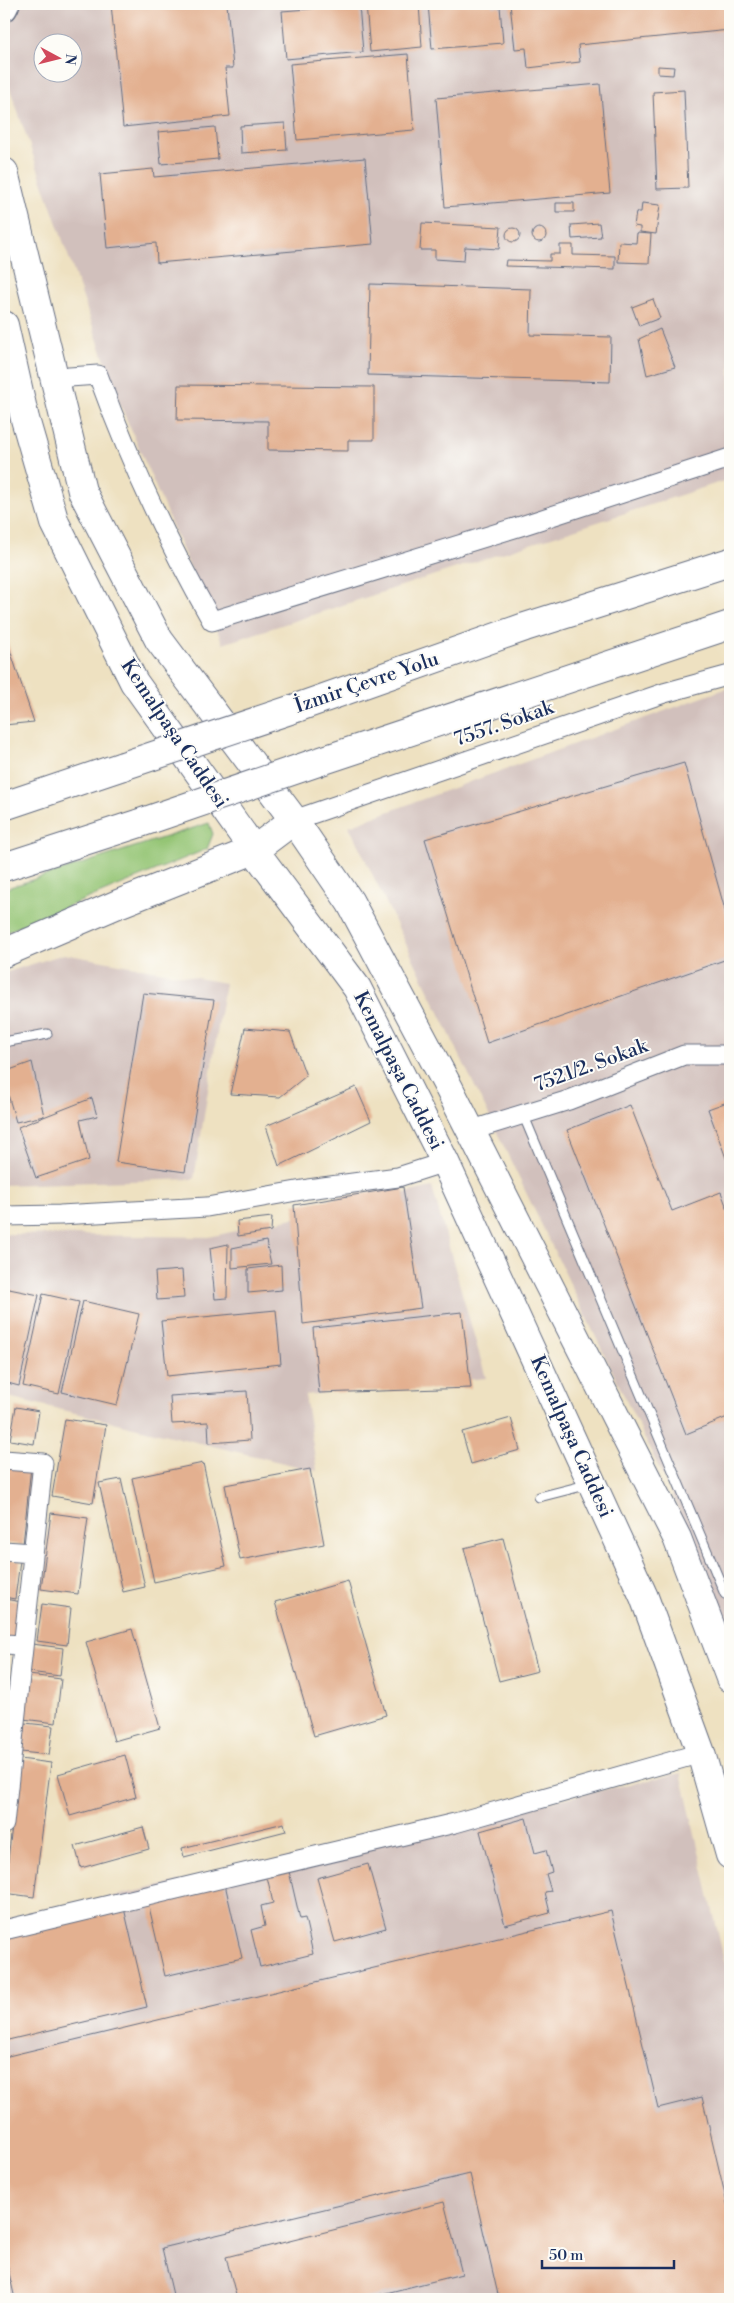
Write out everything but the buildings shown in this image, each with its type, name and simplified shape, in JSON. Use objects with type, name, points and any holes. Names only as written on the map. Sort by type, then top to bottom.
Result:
[{"type":"main road","points":[[4,8],[6,4]]},
{"type":"main road","name":"Kemalpaşa Caddesi","points":[[4,172],[82,491],[159,640],[294,820],[350,902],[449,1088],[469,1131],[677,1538],[730,1678]]},
{"type":"main road","name":"Kemalpaşa Caddesi","points":[[4,325],[25,419],[55,522],[134,682],[254,850],[357,988],[445,1162],[644,1597],[701,1753],[730,1855]]},
{"type":"main road","name":"İzmir Çevre Yolu","points":[[4,806],[296,708],[525,627],[730,562]]},
{"type":"main road","points":[[4,867],[730,625]]},
{"type":"main road","points":[[4,953],[118,904],[254,850],[294,820]]},
{"type":"street","points":[[55,378],[98,375],[113,418],[144,489],[178,561],[212,620],[521,526],[730,458]]},
{"type":"street","name":"7557. Sokak","points":[[294,820],[664,693],[730,675]]},
{"type":"street","name":"7521/2. Sokak","points":[[469,1131],[569,1100],[684,1055],[730,1055]]},
{"type":"street","points":[[4,1216],[207,1207],[308,1189],[398,1177],[445,1162]]},
{"type":"street","points":[[4,1460],[43,1463],[24,1645],[8,1744],[4,1824]]},
{"type":"street","points":[[4,1551],[33,1553]]},
{"type":"street","points":[[4,1644],[24,1645]]},
{"type":"street","points":[[4,1930],[455,1823],[701,1753]]},
{"type":"lane","points":[[4,1042],[47,1034]]},
{"type":"lane","points":[[523,1114],[721,1585],[725,1594],[730,1596]]},
{"type":"lane","points":[[539,1497],[592,1483]]},
{"type":"shaded area","points":[[4,4],[730,4],[730,479],[223,644],[120,404],[4,72]]},
{"type":"shaded area","points":[[725,689],[730,690],[730,1646],[676,1503],[349,826]]},
{"type":"shaded area","points":[[64,954],[225,983],[194,1179],[4,1185],[4,973]]},
{"type":"shaded area","points":[[432,1187],[486,1378],[305,1395],[317,1471],[4,1396],[4,1234],[209,1237]]},
{"type":"shaded area","points":[[681,1773],[730,1985],[730,2299],[4,2299],[4,1920]]},
{"type":"green space","points":[[209,823],[213,834],[207,849],[4,933],[4,889]]}]
